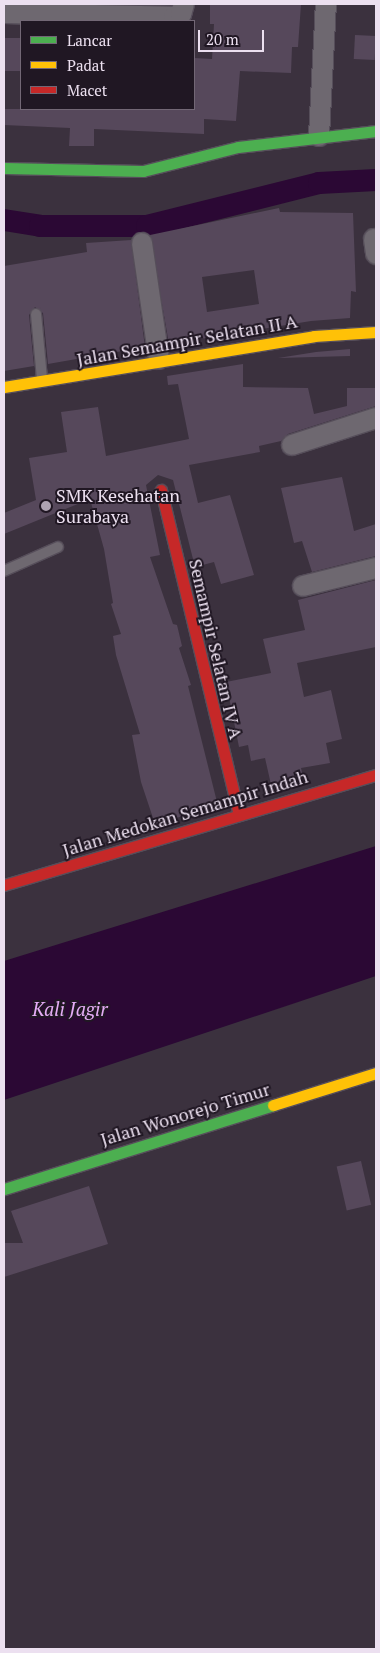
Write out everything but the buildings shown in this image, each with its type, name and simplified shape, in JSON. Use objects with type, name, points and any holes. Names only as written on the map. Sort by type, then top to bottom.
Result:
[{"type":"street","points":[[4,14],[174,17],[181,14],[184,4]]},
{"type":"street","points":[[319,136],[326,4]]},
{"type":"street","points":[[4,168],[143,171],[171,167],[238,147],[319,136],[376,131]]},
{"type":"street","points":[[142,243],[159,360]]},
{"type":"street","name":"Jalan Semampir Selatan II A","points":[[4,387],[42,383],[159,360],[314,336],[376,332]]},
{"type":"street","points":[[292,446],[376,418]]},
{"type":"street","name":"Semampir Selatan IV A","points":[[161,490],[239,815]]},
{"type":"street","points":[[304,586],[376,568]]},
{"type":"street","name":"Jalan Medokan Semampir Indah","points":[[4,885],[376,775]]},
{"type":"street","name":"Jalan Wonorejo Timur","points":[[4,1189],[372,1077]]},
{"type":"lane","points":[[36,314],[42,383]]},
{"type":"lane","points":[[4,570],[58,547]]},
{"type":"water","name":"Kali Jagir","points":[[376,846],[376,976],[4,1100],[4,961]]},
{"type":"waterway","points":[[4,220],[40,226],[147,226],[319,183],[376,180]]},
{"type":"traffic: fast","points":[[4,168],[143,171],[238,147],[376,131]]},
{"type":"traffic: fast","points":[[4,1189],[273,1105]]},
{"type":"traffic: slow","points":[[4,387],[314,336],[376,332]]},
{"type":"traffic: slow","points":[[273,1105],[376,1073]]},
{"type":"traffic: jam","points":[[161,490],[239,815]]},
{"type":"traffic: jam","points":[[4,885],[376,775]]},
{"type":"place","name":"SMK Kesehatan Surabaya","points":[[46,506]]}]
